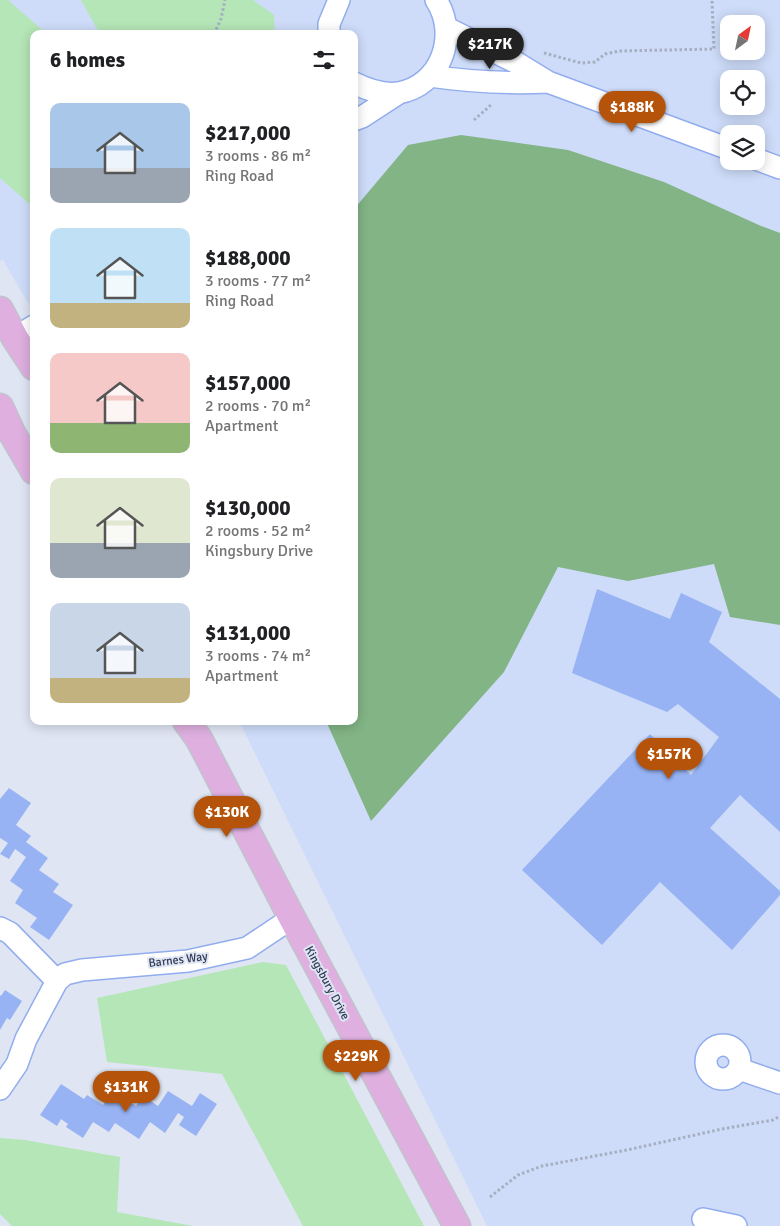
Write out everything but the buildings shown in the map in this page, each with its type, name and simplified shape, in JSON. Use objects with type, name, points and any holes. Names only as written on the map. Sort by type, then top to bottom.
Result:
[{"type":"main road","points":[[0,310],[30,360]]},
{"type":"main road","points":[[0,407],[6,430],[30,465]]},
{"type":"main road","name":"Kingsbury Drive","points":[[193,727],[456,1226]]},
{"type":"street","points":[[329,30],[328,24],[338,0]]},
{"type":"street","points":[[444,11],[517,63],[548,82],[720,146]]},
{"type":"street","points":[[358,118],[430,76],[440,62],[446,45],[444,11]]},
{"type":"street","points":[[430,76],[509,84],[548,82]]},
{"type":"street","points":[[358,85],[367,90],[399,93]]},
{"type":"street","points":[[765,163],[780,168]]},
{"type":"street","name":"Barnes Way","points":[[57,981],[65,974],[82,970],[188,961],[247,948],[292,918]]},
{"type":"street","points":[[0,928],[10,933],[57,981],[26,1039],[17,1064],[0,1089]]},
{"type":"street","points":[[739,1069],[780,1083]]},
{"type":"street","points":[[703,1219],[736,1226]]},
{"type":"path","points":[[216,30],[221,19],[225,0]]},
{"type":"path","points":[[517,63],[522,54],[528,52],[542,52],[581,63],[595,62],[605,54],[619,50],[714,49],[712,0]]},
{"type":"path","points":[[474,120],[496,100],[509,84]]},
{"type":"path","points":[[490,1197],[518,1175],[542,1166],[773,1120],[780,1116]]},
{"type":"shaded area","points":[[0,0],[780,0],[780,1226],[487,1226],[241,725],[358,725],[358,30],[30,30],[30,306],[3,260],[0,261]]},
{"type":"green space","points":[[0,0],[8,0],[42,30],[30,30],[30,204],[0,178]]},
{"type":"green space","points":[[81,0],[253,0],[274,15],[275,30],[98,30]]},
{"type":"green space","points":[[461,135],[568,150],[664,182],[780,233],[780,625],[730,617],[714,564],[628,581],[558,567],[504,672],[371,821],[328,725],[358,725],[358,204],[408,145]]},
{"type":"green space","points":[[263,962],[286,965],[424,1226],[303,1226],[222,1074],[107,1062],[97,998]]},
{"type":"green space","points":[[0,1138],[25,1140],[120,1157],[117,1212],[193,1226],[12,1226],[0,1214]]}]
